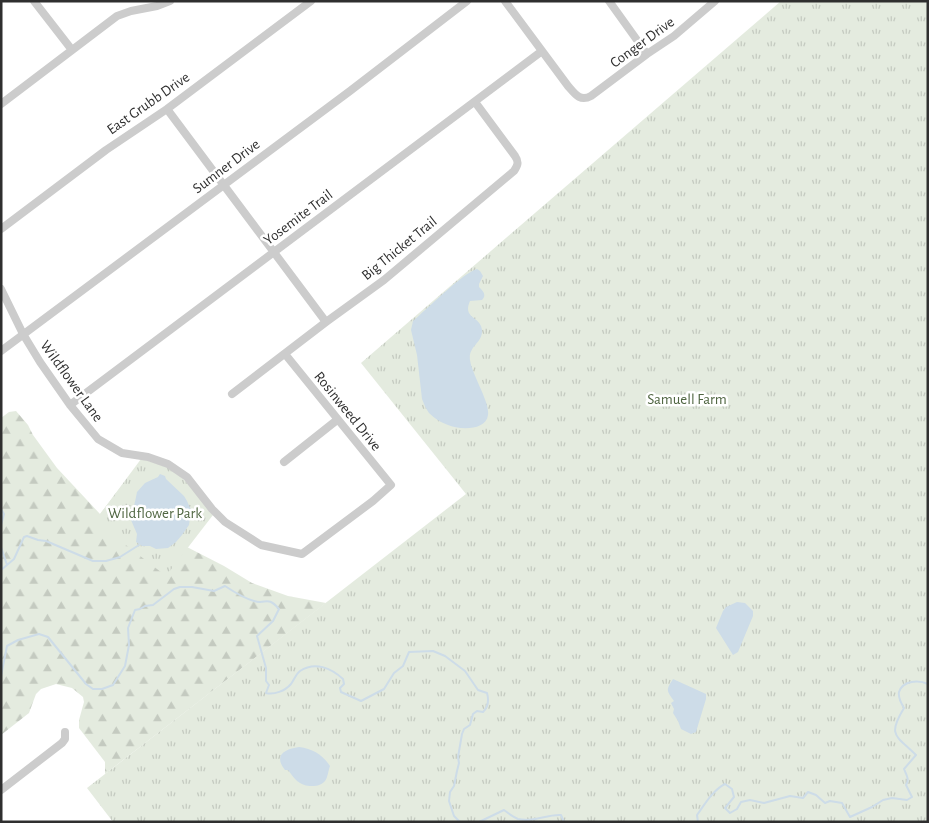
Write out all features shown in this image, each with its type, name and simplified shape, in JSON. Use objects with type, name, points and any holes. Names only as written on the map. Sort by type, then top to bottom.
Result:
[{"type":"street","points":[[34,1],[72,50]]},
{"type":"street","points":[[1,104],[117,16],[170,1]]},
{"type":"street","name":"East Grubb Drive","points":[[1,229],[106,150],[167,109],[311,1]]},
{"type":"street","name":"Sumner Drive","points":[[1,351],[350,91],[467,1]]},
{"type":"street","points":[[505,1],[542,50]]},
{"type":"street","points":[[609,1],[648,54]]},
{"type":"street","name":"Conger Drive","points":[[542,50],[577,96],[587,98],[674,36],[715,1]]},
{"type":"street","name":"Yosemite Trail","points":[[70,405],[542,50]]},
{"type":"street","name":"Big Thicket Trail","points":[[232,394],[384,280],[514,171],[518,165],[518,160],[475,102]]},
{"type":"street","points":[[167,109],[326,322]]},
{"type":"street","name":"Wildflower Lane","points":[[1,289],[22,334],[40,362],[70,405],[98,439],[122,453],[148,457],[168,464],[187,477],[225,522],[261,545],[302,554],[373,501],[391,485]]},
{"type":"street","name":"Rosinweed Drive","points":[[285,354],[391,485]]},
{"type":"street","points":[[284,462],[337,420]]},
{"type":"street","points":[[1,790],[62,743],[65,738],[65,732]]},
{"type":"green space","name":"Samuell Farm","points":[[781,1],[928,1],[928,822],[113,822],[87,788],[466,494],[361,363]]},
{"type":"green space","points":[[16,411],[28,425],[57,468],[100,514],[123,484],[185,546],[252,583],[288,596],[326,603],[105,774],[105,762],[79,728],[79,720],[84,702],[83,697],[72,688],[56,684],[41,689],[36,694],[29,713],[1,735],[1,418],[9,412]]},
{"type":"green space","name":"Wildflower Park","points":[[141,459],[164,466],[179,475],[213,515],[166,576],[95,521]]},
{"type":"water","points":[[477,269],[483,276],[479,287],[484,296],[482,300],[470,301],[468,311],[481,325],[482,334],[471,351],[470,360],[486,403],[488,415],[486,420],[477,427],[459,428],[438,420],[429,413],[425,406],[422,399],[417,355],[411,330],[413,321],[454,284]]},
{"type":"water","points":[[160,474],[165,476],[184,496],[191,510],[189,525],[176,542],[168,548],[156,549],[150,546],[142,546],[136,542],[137,534],[131,520],[137,492],[145,483],[158,477]]},
{"type":"water","points":[[737,602],[745,603],[753,611],[753,616],[738,652],[733,655],[716,628],[726,607]]},
{"type":"water","points":[[673,679],[706,694],[696,732],[691,734],[681,729],[673,713],[674,709],[671,703],[674,701],[668,690]]},
{"type":"water","points":[[299,747],[317,753],[330,766],[325,781],[321,784],[312,786],[302,784],[288,770],[285,770],[282,765],[280,757],[282,754],[289,749]]},
{"type":"waterway","points":[[1,509],[4,514],[1,525]]},
{"type":"waterway","points":[[7,565],[14,559],[24,537],[27,536],[46,541],[93,561],[106,561],[120,557],[139,545]]},
{"type":"waterway","points":[[1,547],[7,565],[1,570]]},
{"type":"waterway","points":[[1,676],[7,646],[18,640],[39,634],[48,637],[86,684],[93,689],[102,689],[113,685],[125,666],[129,645],[128,628],[135,610],[153,605],[174,589],[180,587],[214,591],[225,586],[250,600],[272,602],[279,609],[273,621],[257,636],[266,668],[266,681],[269,685],[266,693],[276,693],[283,690],[291,684],[300,671],[311,666],[317,666],[328,669],[338,675],[343,679],[344,684],[340,688],[341,692],[361,701],[384,689],[394,673],[403,666],[409,652],[433,651],[445,656],[465,671],[478,690],[487,693],[488,698],[485,710],[483,712],[477,711],[473,714],[470,725],[464,729],[462,734],[458,757],[459,763],[449,801],[454,816],[460,822]]},
{"type":"waterway","points":[[698,822],[697,815],[703,806],[725,784],[732,789],[734,797],[725,808],[730,813],[737,809],[741,802],[750,800],[764,803],[790,796],[803,798],[808,792],[816,795],[825,803],[830,801],[842,803],[850,817],[883,800],[892,798],[907,800],[912,797],[906,785],[908,779],[904,769],[916,755],[896,734],[896,724],[904,708],[899,698],[899,692],[908,683],[920,682],[928,684]]},
{"type":"waterway","points":[[479,822],[504,810],[523,820],[561,815],[564,822]]}]
